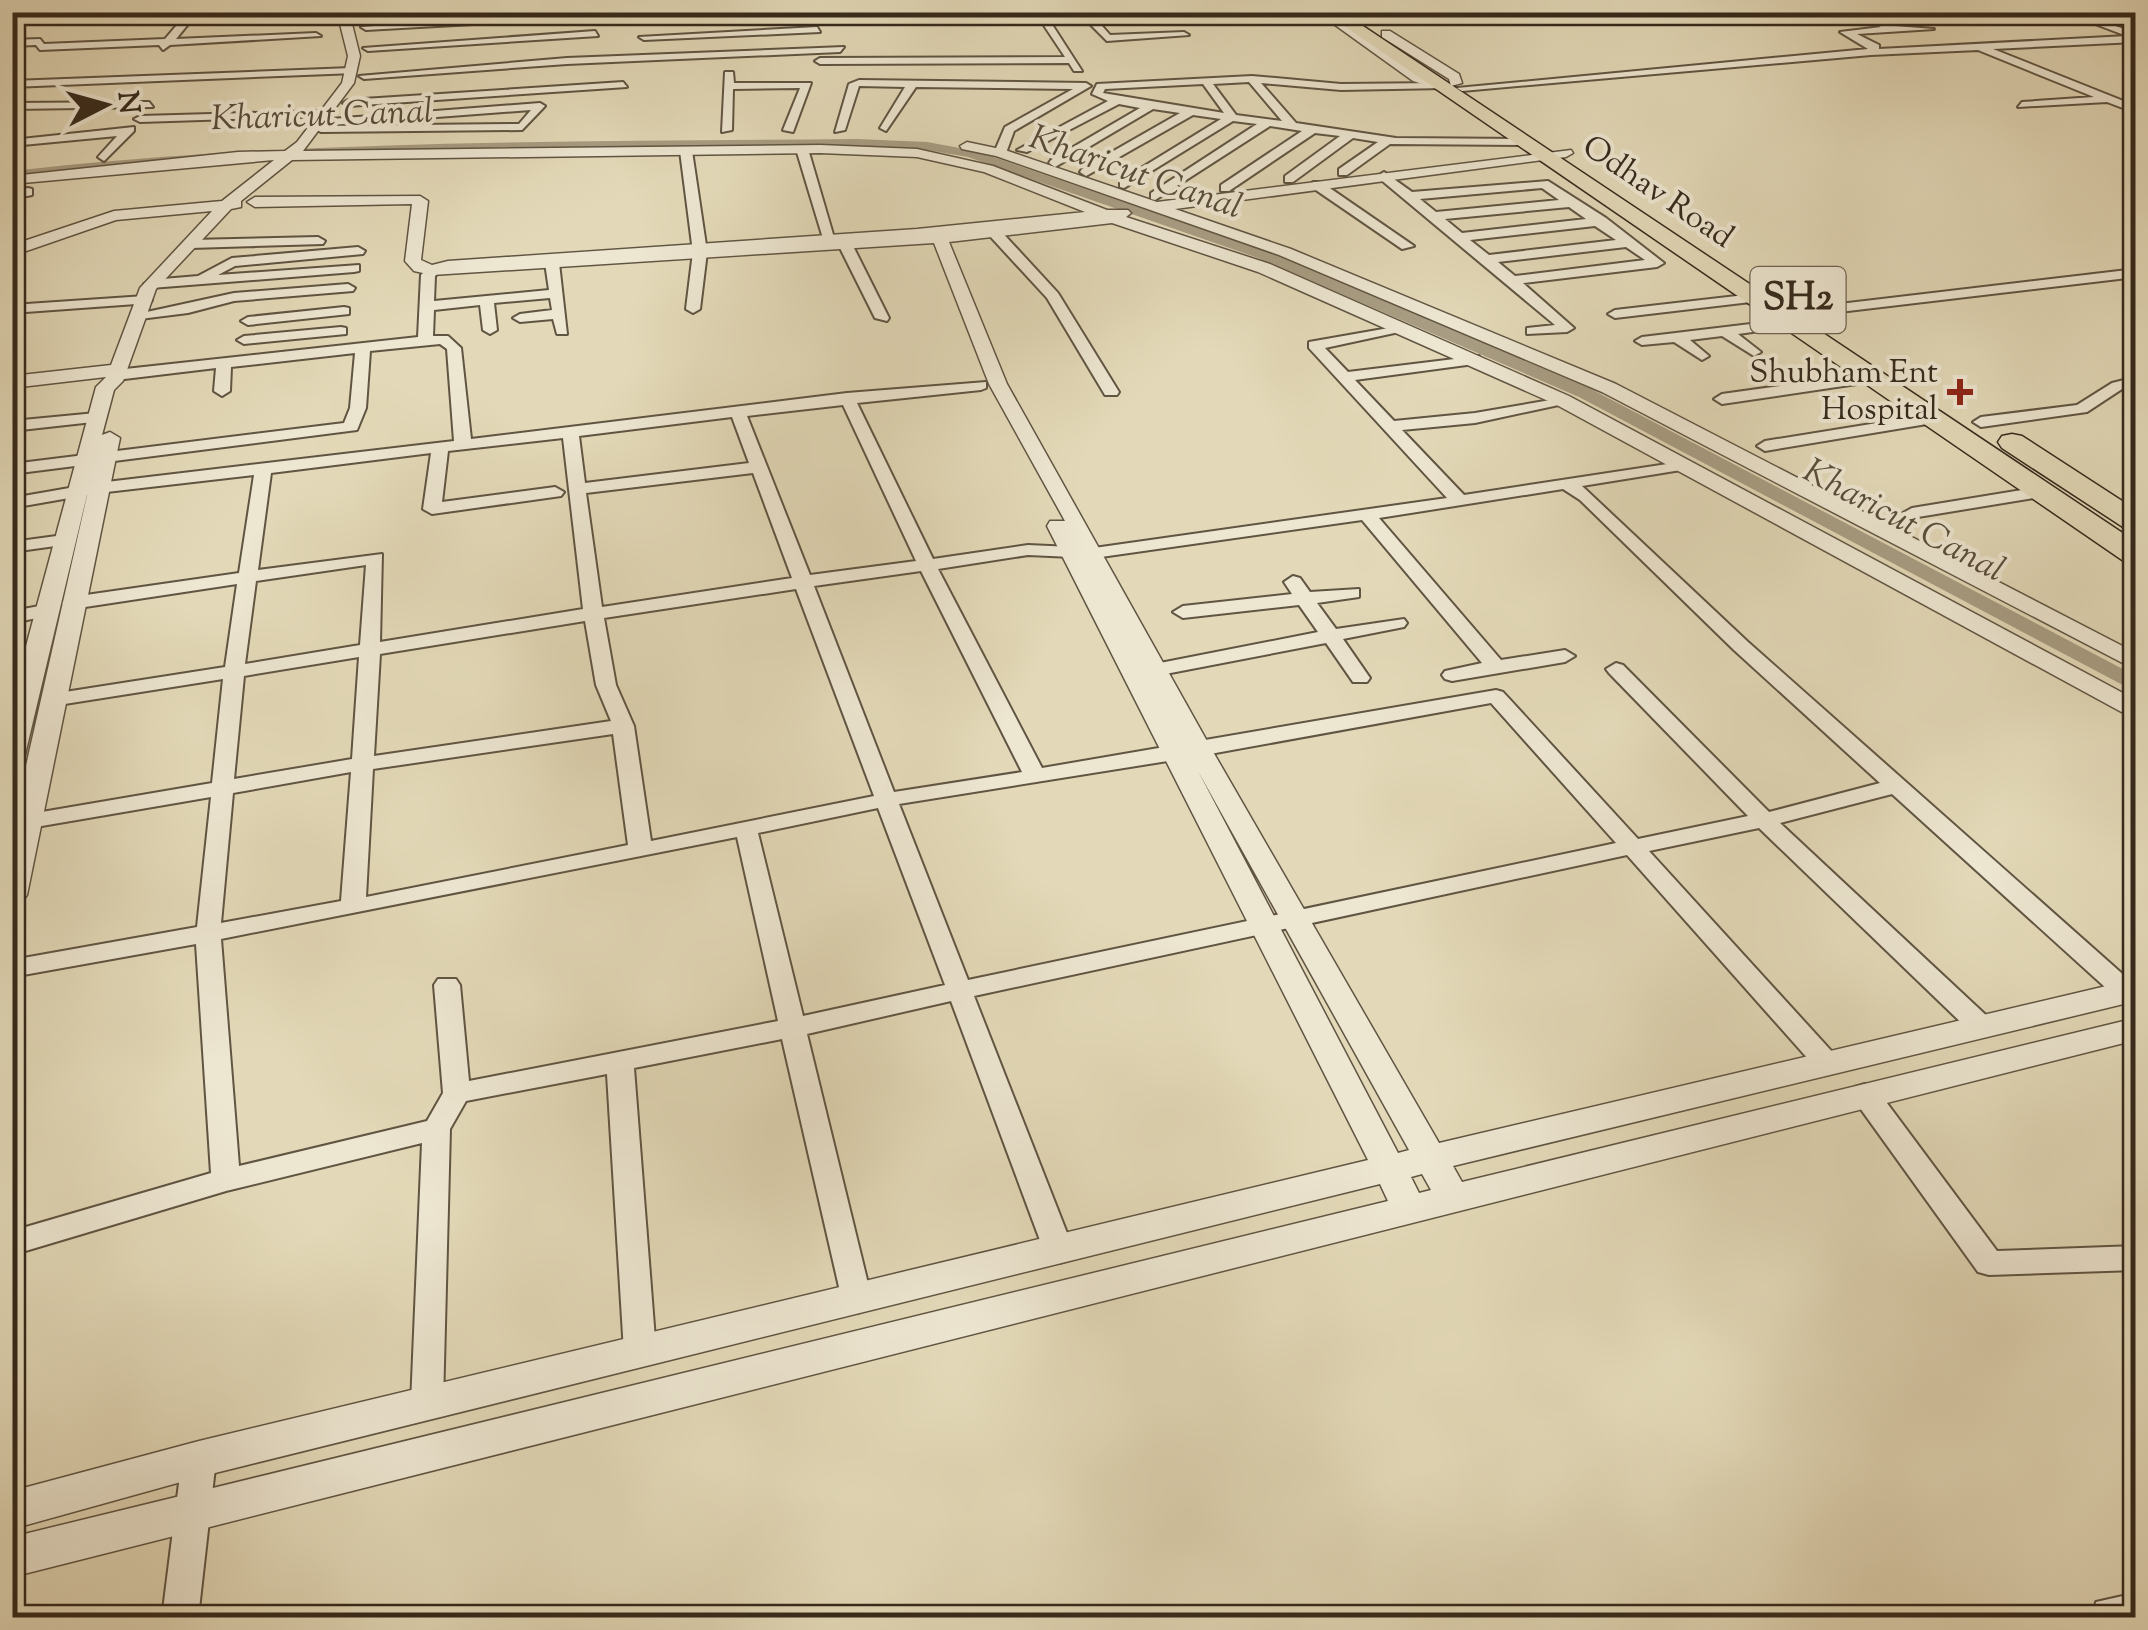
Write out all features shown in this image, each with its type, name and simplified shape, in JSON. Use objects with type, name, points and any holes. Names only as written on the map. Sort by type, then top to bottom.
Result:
[{"type":"main road","name":"SH2","points":[[1332,12],[1447,83]]},
{"type":"main road","name":"SH2","points":[[1348,12],[1447,83]]},
{"type":"main road","name":"Odhav Road","points":[[1447,83],[1803,317],[1981,422],[2136,522]]},
{"type":"main road","name":"Odhav Road","points":[[1447,83],[1754,298],[1803,317],[1872,378],[2136,556]]},
{"type":"street","points":[[14,18],[186,12]]},
{"type":"street","points":[[156,55],[194,12]]},
{"type":"street","points":[[95,460],[96,418],[105,387],[145,300],[226,205],[348,103],[356,68],[343,12]]},
{"type":"street","points":[[360,12],[369,54]]},
{"type":"street","points":[[1039,12],[1086,86]]},
{"type":"street","points":[[1322,12],[1418,78],[1447,83]]},
{"type":"street","points":[[1855,12],[1894,30]]},
{"type":"street","points":[[2066,12],[2136,38]]},
{"type":"street","points":[[1088,16],[1107,38],[1154,25],[1181,24]]},
{"type":"street","points":[[1060,17],[1181,24]]},
{"type":"street","points":[[690,25],[814,20],[823,50]]},
{"type":"street","points":[[12,43],[300,25]]},
{"type":"street","points":[[366,28],[595,34]]},
{"type":"street","points":[[1870,52],[1875,47],[1845,32],[1929,29]]},
{"type":"street","points":[[644,37],[818,30]]},
{"type":"street","points":[[314,133],[369,54],[505,31]]},
{"type":"street","points":[[428,35],[505,31],[588,46]]},
{"type":"street","points":[[25,58],[156,55],[281,48],[317,42],[290,38],[166,44],[43,42]]},
{"type":"street","points":[[281,48],[290,38]]},
{"type":"street","points":[[1546,150],[1388,140],[1190,112],[1170,104],[1117,102],[1097,94],[1101,86],[1206,81],[1319,86],[1447,83],[1974,45],[2136,38]]},
{"type":"street","points":[[1974,45],[2136,110]]},
{"type":"street","points":[[12,84],[840,49]]},
{"type":"street","points":[[726,130],[728,53]]},
{"type":"street","points":[[335,57],[356,68]]},
{"type":"street","points":[[794,61],[1072,60]]},
{"type":"street","points":[[167,89],[182,77]]},
{"type":"street","points":[[1206,81],[1232,117]]},
{"type":"street","points":[[1256,83],[1292,126]]},
{"type":"street","points":[[838,130],[854,84],[1086,86]]},
{"type":"street","points":[[886,128],[912,84]]},
{"type":"street","points":[[348,103],[623,85]]},
{"type":"street","points":[[730,86],[808,85],[789,130]]},
{"type":"street","points":[[1000,153],[1009,129],[1086,86]]},
{"type":"street","points":[[2022,105],[2136,97]]},
{"type":"street","points":[[1023,150],[1117,102]]},
{"type":"street","points":[[12,106],[150,103],[104,157]]},
{"type":"street","points":[[12,168],[230,146],[314,133],[540,106],[522,127],[314,133],[195,159],[20,186],[12,195]]},
{"type":"street","points":[[1055,163],[1151,106]]},
{"type":"street","points":[[1086,172],[1190,112]]},
{"type":"street","points":[[1124,184],[1232,117]]},
{"type":"street","points":[[140,119],[314,133],[686,151],[875,150],[949,158],[1264,268],[1474,359],[1562,400],[2136,710]]},
{"type":"street","points":[[1149,205],[1266,122]]},
{"type":"street","points":[[1225,188],[1313,129]]},
{"type":"street","points":[[12,143],[128,132]]},
{"type":"street","points":[[314,133],[842,137],[941,142],[1000,153],[1285,252],[1608,388],[2136,663]]},
{"type":"street","points":[[1289,180],[1352,134]]},
{"type":"street","points":[[1343,172],[1388,140]]},
{"type":"street","points":[[12,156],[117,143]]},
{"type":"street","points":[[802,150],[837,243],[882,318]]},
{"type":"street","points":[[1149,205],[1384,176],[1546,150]]},
{"type":"street","points":[[422,341],[426,337],[428,275],[441,268],[993,231],[1116,215],[1149,205],[1546,150]]},
{"type":"street","points":[[686,151],[700,250],[693,309]]},
{"type":"street","points":[[1384,176],[1567,328],[1532,331]]},
{"type":"street","points":[[1317,184],[1408,246]]},
{"type":"street","points":[[1411,196],[1544,184],[1657,263],[1512,280]]},
{"type":"street","points":[[12,247],[86,222],[189,208],[254,202],[415,199],[420,201],[413,262],[422,269],[700,250]]},
{"type":"street","points":[[1434,216],[1571,202]]},
{"type":"street","points":[[929,236],[1116,215]]},
{"type":"street","points":[[1458,237],[1634,217]]},
{"type":"street","points":[[993,231],[1053,296],[1111,392]]},
{"type":"street","points":[[929,236],[937,269],[982,385],[1155,670],[1263,923],[1410,1209]]},
{"type":"street","points":[[929,236],[998,384],[1187,751],[1294,917],[1454,1198]]},
{"type":"street","points":[[192,244],[318,241]]},
{"type":"street","points":[[1486,259],[1628,243]]},
{"type":"street","points":[[188,309],[199,280],[217,266],[358,250],[340,335],[244,340]]},
{"type":"street","points":[[520,318],[560,322],[552,263]]},
{"type":"street","points":[[12,310],[145,300],[199,280],[354,268]]},
{"type":"street","points":[[1642,341],[2136,272]]},
{"type":"street","points":[[427,299],[502,287],[506,288],[508,298]]},
{"type":"street","points":[[145,300],[188,309],[234,297],[348,288]]},
{"type":"street","points":[[427,299],[488,300],[556,293]]},
{"type":"street","points":[[1615,314],[1754,298]]},
{"type":"street","points":[[488,300],[490,330]]},
{"type":"street","points":[[1512,307],[1540,304]]},
{"type":"street","points":[[1691,305],[1754,352]]},
{"type":"street","points":[[248,321],[344,312]]},
{"type":"street","points":[[1406,330],[1314,345],[1460,501]]},
{"type":"street","points":[[1677,337],[1702,356]]},
{"type":"street","points":[[12,378],[79,377],[449,340],[454,348],[463,445]]},
{"type":"street","points":[[12,469],[351,427],[358,408],[363,348]]},
{"type":"street","points":[[1344,378],[1474,359]]},
{"type":"street","points":[[222,391],[224,363]]},
{"type":"street","points":[[12,896],[72,603],[88,489],[124,383],[111,374]]},
{"type":"street","points":[[1722,399],[1872,378]]},
{"type":"street","points":[[1981,422],[2081,408],[2116,386],[2136,381]]},
{"type":"street","points":[[12,502],[88,489],[982,385]]},
{"type":"street","points":[[847,398],[1036,776]]},
{"type":"street","points":[[1390,426],[1476,418],[1562,400]]},
{"type":"street","points":[[738,412],[1059,1251]]},
{"type":"street","points":[[12,426],[96,418]]},
{"type":"street","points":[[1765,446],[1933,419]]},
{"type":"street","points":[[570,432],[593,611],[606,685],[623,726],[640,848]]},
{"type":"street","points":[[440,448],[432,509],[555,492]]},
{"type":"street","points":[[52,700],[593,611],[1028,550],[1084,553],[1460,501],[1681,465]]},
{"type":"street","points":[[579,489],[760,467]]},
{"type":"street","points":[[226,1180],[208,934],[234,673],[263,468]]},
{"type":"street","points":[[1566,483],[1586,496],[1741,646],[1896,786],[2132,994]]},
{"type":"street","points":[[45,736],[14,744],[22,677],[64,540],[88,489]]},
{"type":"street","points":[[1912,513],[2040,492]]},
{"type":"street","points":[[1366,514],[1496,667]]},
{"type":"street","points":[[12,547],[64,540]]},
{"type":"street","points":[[72,603],[376,558],[353,906]]},
{"type":"street","points":[[1298,590],[1360,678]]},
{"type":"street","points":[[1183,612],[1298,590],[1352,592]]},
{"type":"street","points":[[12,617],[45,611]]},
{"type":"street","points":[[1155,670],[1397,623]]},
{"type":"street","points":[[1452,675],[1565,656]]},
{"type":"street","points":[[1616,669],[1764,820],[1981,1026]]},
{"type":"street","points":[[12,968],[208,934],[885,800],[1496,696],[1826,1062]]},
{"type":"street","points":[[30,820],[360,764],[623,726]]},
{"type":"street","points":[[456,1093],[792,1028],[1263,923],[1764,820],[1896,786]]},
{"type":"street","points":[[746,829],[857,1300]]},
{"type":"street","points":[[427,1404],[436,1129],[456,1093],[447,985]]},
{"type":"street","points":[[12,1510],[199,1459],[1430,1158],[1826,1062],[2132,994]]},
{"type":"street","points":[[12,1557],[2136,1029]]},
{"type":"street","points":[[620,1064],[640,1352]]},
{"type":"street","points":[[1865,1094],[1989,1263],[2136,1258]]},
{"type":"street","points":[[12,1243],[226,1180],[436,1129]]},
{"type":"street","points":[[180,1618],[199,1459]]},
{"type":"street","points":[[2111,1618],[2109,1614],[2136,1610]]},
{"type":"waterway","name":"Kharicut Canal","points":[[12,175],[222,155],[434,147],[857,143],[927,146],[971,154],[1263,255],[1585,393],[2136,685]]},
{"type":"place","name":"Shubham Ent Hospital","points":[[1960,392]]}]
